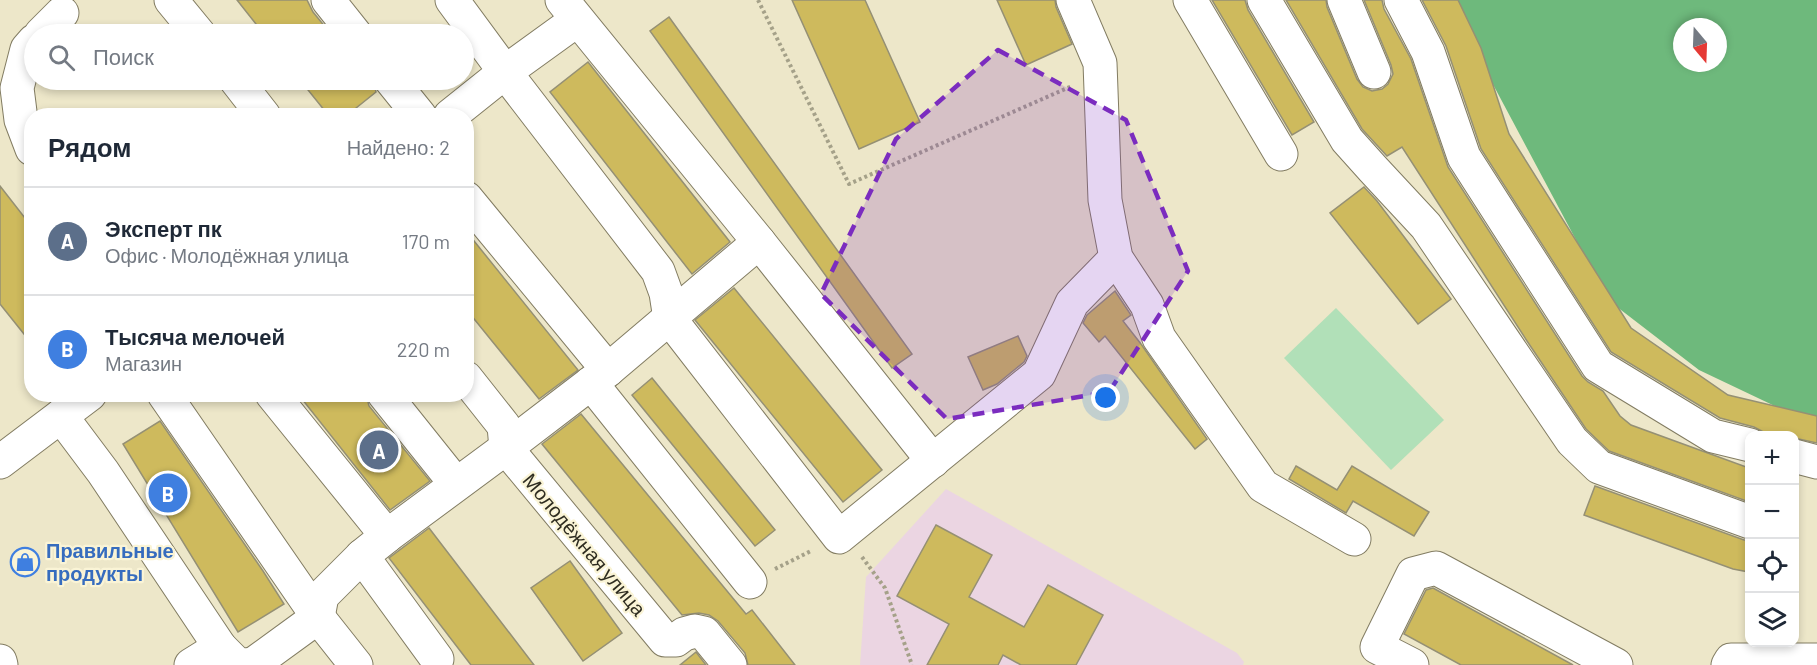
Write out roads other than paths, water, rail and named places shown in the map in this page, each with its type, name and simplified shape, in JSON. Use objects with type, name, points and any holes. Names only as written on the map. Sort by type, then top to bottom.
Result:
[{"type":"street","points":[[171,0],[191,24]]},
{"type":"street","points":[[328,0],[348,24]]},
{"type":"street","points":[[452,0],[470,24]]},
{"type":"street","points":[[1072,0],[1100,63],[1104,200],[1116,258],[1147,305],[1159,338],[1263,486],[1354,539]]},
{"type":"street","points":[[1190,0],[1281,154]]},
{"type":"street","points":[[1264,0],[1347,140],[1426,226],[1572,441],[1599,466],[1745,521]]},
{"type":"street","points":[[1344,0],[1374,72]]},
{"type":"street","points":[[1401,0],[1428,52],[1464,157],[1598,366],[1713,436],[1745,444]]},
{"type":"street","points":[[460,108],[505,72],[570,10],[933,461]]},
{"type":"street","points":[[474,30],[658,272],[666,293],[670,319],[838,537],[1039,374],[1072,303],[1116,258]]},
{"type":"street","points":[[24,62],[18,88],[24,128]]},
{"type":"street","points":[[244,90],[258,108]]},
{"type":"street","points":[[400,90],[414,108]]},
{"type":"street","points":[[474,209],[750,582]]},
{"type":"street","points":[[61,416],[103,472],[220,648],[237,664],[250,665],[318,617],[322,596],[362,556],[599,377],[759,242]]},
{"type":"street","name":"Молодёжная улица","points":[[474,388],[504,426],[506,448],[665,640],[676,640],[684,634],[695,631],[705,633],[730,665]]},
{"type":"street","points":[[0,462],[79,402]]},
{"type":"street","points":[[170,402],[318,617],[356,665]]},
{"type":"street","points":[[278,402],[387,536]]},
{"type":"street","points":[[390,402],[456,484]]},
{"type":"street","points":[[1799,457],[1817,462]]},
{"type":"street","points":[[362,556],[437,659]]},
{"type":"street","points":[[1412,665],[1377,647],[1413,574],[1436,568],[1616,665]]},
{"type":"street","points":[[191,665],[220,648]]},
{"type":"street","points":[[1728,665],[1731,660],[1817,660]]},
{"type":"place","name":"Эксперт пк","points":[[379,450]]},
{"type":"place","name":"Тысяча мелочей","points":[[168,493]]},
{"type":"place","name":"Правильные продукты","points":[[25,562]]}]
